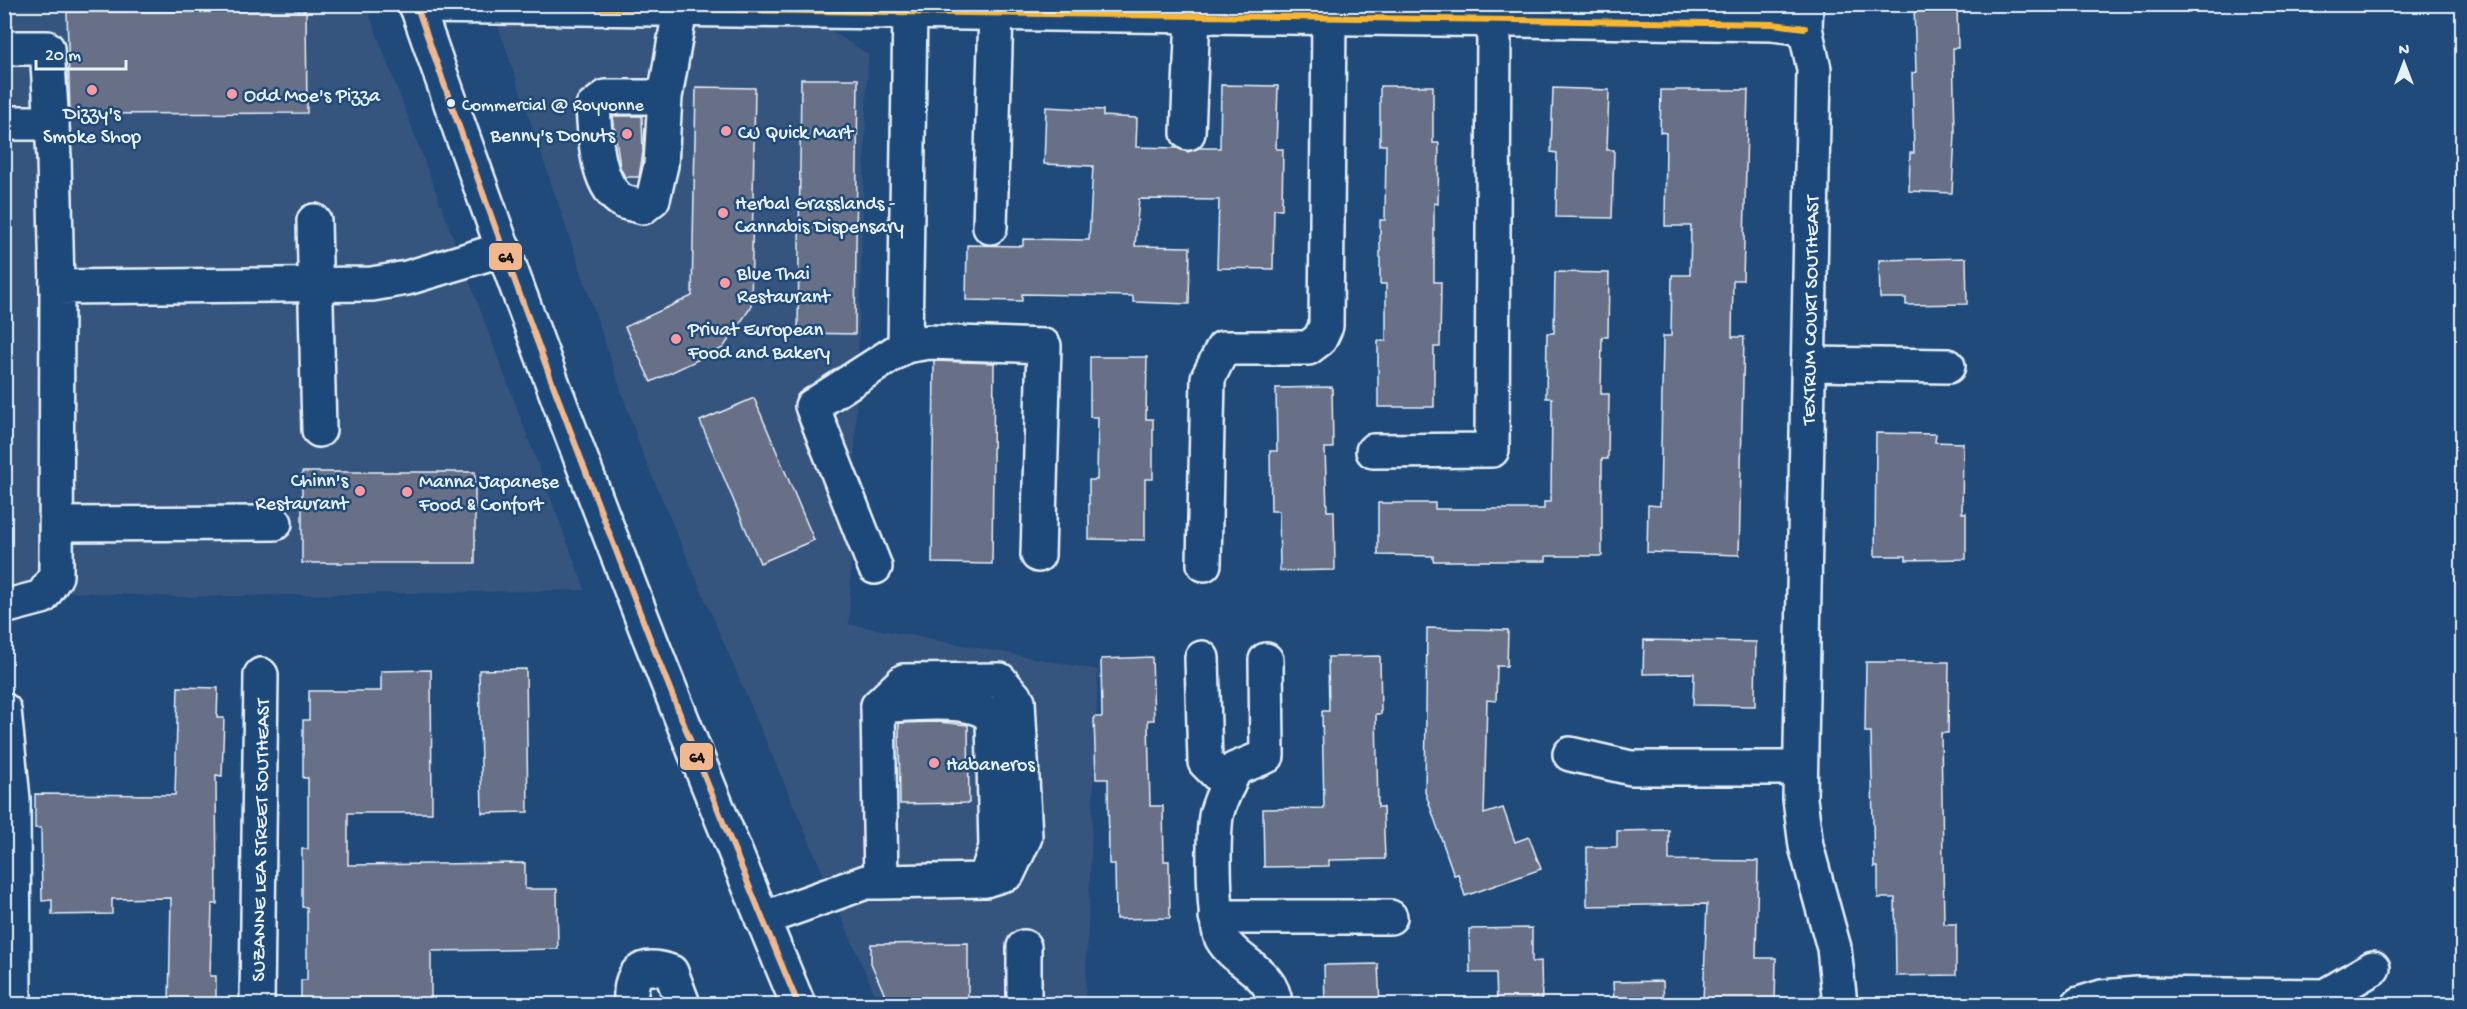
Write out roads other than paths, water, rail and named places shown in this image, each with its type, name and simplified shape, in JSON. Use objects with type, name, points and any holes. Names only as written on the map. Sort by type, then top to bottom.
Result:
[{"type":"street","points":[[798,1005],[621,566],[416,5],[1084,9],[1193,16],[1294,11],[1329,18],[1494,20],[1584,13],[1772,24],[1805,16]]},
{"type":"street","points":[[665,97],[681,6]]},
{"type":"street","points":[[905,346],[926,8]]},
{"type":"street","points":[[990,227],[996,10]]},
{"type":"street","points":[[1188,132],[1193,16]]},
{"type":"street","name":"TEXTRUM COURT SOUTHEAST","points":[[1805,16],[1814,69],[1799,768],[1806,846],[1834,948],[1840,1005]]},
{"type":"street","points":[[1204,564],[1208,378],[1223,348],[1308,348],[1320,339],[1326,326],[1329,18]]},
{"type":"street","points":[[1373,451],[1492,450],[1494,20]]},
{"type":"street","points":[[4,48],[47,48],[52,123],[57,287],[56,576],[42,597],[4,607]]},
{"type":"street","points":[[4,123],[52,123]]},
{"type":"street","points":[[314,221],[319,430]]},
{"type":"street","points":[[57,287],[372,284],[407,278],[504,249]]},
{"type":"street","points":[[875,567],[812,406],[905,346],[929,342],[1044,346],[1038,555]]},
{"type":"street","points":[[1808,364],[1948,366]]},
{"type":"street","points":[[57,524],[275,523]]},
{"type":"street","points":[[1202,658],[1205,762],[1228,785]]},
{"type":"street","points":[[1266,660],[1267,756],[1235,769],[1217,813],[1215,917],[1220,937],[1230,949],[1268,982],[1275,1005]]},
{"type":"street","name":"SUZANNE LEA STREET SOUTHEAST","points":[[257,1005],[261,675]]},
{"type":"street","points":[[762,919],[866,882],[881,882],[985,880],[1008,873],[1025,837],[1018,701],[1000,680],[904,681],[878,706],[881,882]]},
{"type":"street","points":[[4,710],[13,800],[14,1005]]},
{"type":"street","points":[[1570,754],[1631,768],[1799,768]]},
{"type":"street","points":[[1215,917],[1390,917]]},
{"type":"street","points":[[1024,946],[1024,1005]]},
{"type":"street","points":[[631,1005],[630,985],[639,970],[654,966],[671,972],[682,1005]]},
{"type":"street","points":[[2079,1005],[2102,998],[2137,994],[2325,1000],[2373,968]]},
{"type":"place","name":"Dizzy's Smoke Shop","points":[[92,90]]},
{"type":"place","name":"Odd Moe's Pizza","points":[[232,94]]},
{"type":"place","name":"Commercial @ Royvonne","points":[[451,103]]},
{"type":"place","name":"CU Quick Mart","points":[[726,131]]},
{"type":"place","name":"Benny's Donuts","points":[[627,134]]},
{"type":"place","name":"Herbal Grasslands - Cannabis Dispensary","points":[[723,213]]},
{"type":"place","name":"Blue Thai Restaurant","points":[[725,283]]},
{"type":"place","name":"Privat European Food and Bakery","points":[[676,339]]},
{"type":"place","name":"Chinn's Restaurant","points":[[360,491]]},
{"type":"place","name":"Manna Japanese Food & Confort","points":[[407,492]]},
{"type":"place","name":"Habaneros","points":[[934,763]]}]
